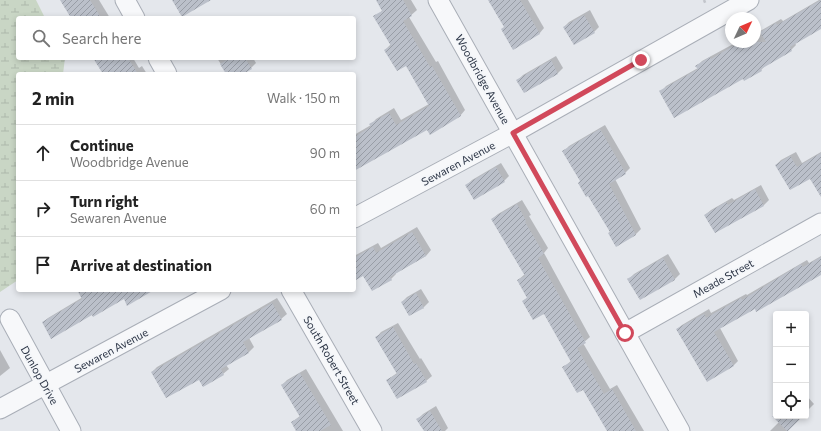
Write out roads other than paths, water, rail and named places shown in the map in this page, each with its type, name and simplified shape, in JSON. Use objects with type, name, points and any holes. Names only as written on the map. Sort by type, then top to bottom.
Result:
[{"type":"street","points":[[124,0],[134,16]]},
{"type":"street","name":"Woodbridge Avenue","points":[[438,0],[680,431]]},
{"type":"street","name":"Sewaren Avenue","points":[[356,217],[513,133],[749,0]]},
{"type":"street","points":[[159,60],[166,72]]},
{"type":"street","name":"Meade Street","points":[[625,333],[821,223]]},
{"type":"street","name":"Sewaren Avenue","points":[[0,409],[218,292]]},
{"type":"street","name":"South Robert Street","points":[[293,292],[372,431]]},
{"type":"street","name":"Dunlop Drive","points":[[10,319],[71,431]]}]
